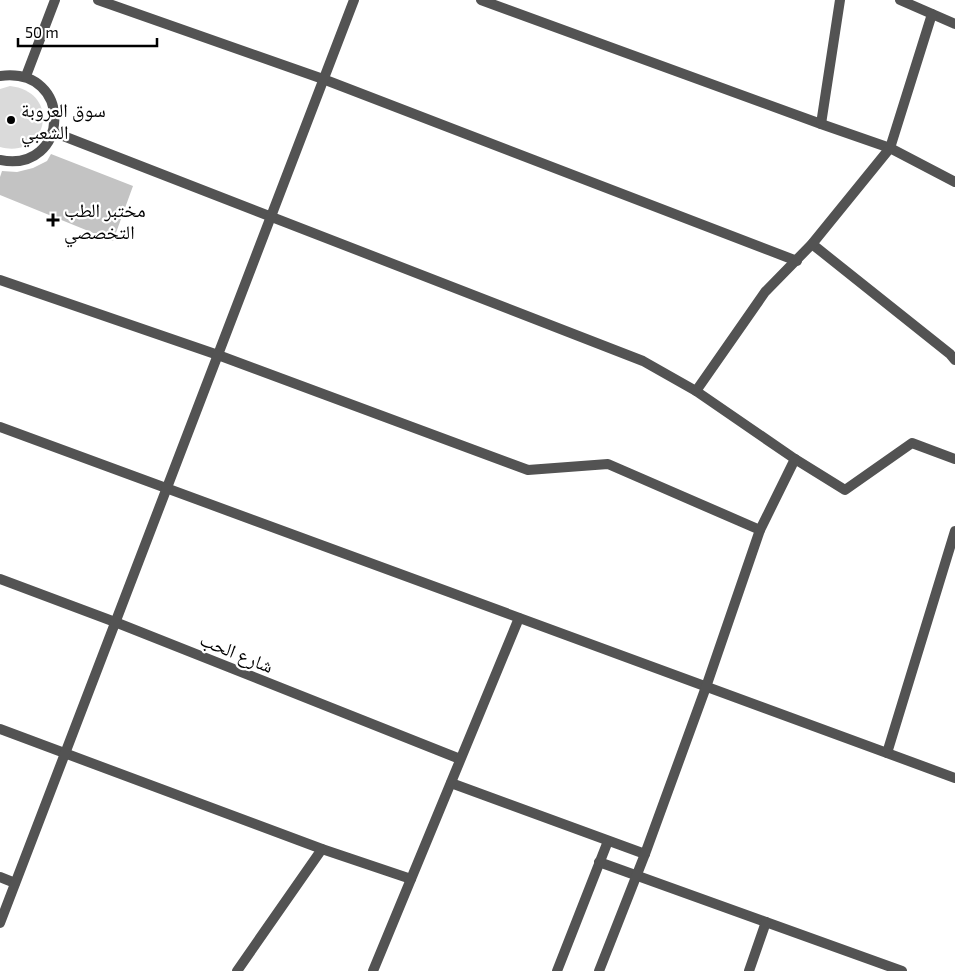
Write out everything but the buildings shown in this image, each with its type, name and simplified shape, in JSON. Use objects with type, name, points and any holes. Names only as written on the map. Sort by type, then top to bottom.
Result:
[{"type":"street","points":[[26,76],[55,0]]},
{"type":"street","points":[[98,0],[323,80],[796,261]]},
{"type":"street","points":[[0,923],[354,0]]},
{"type":"street","points":[[481,0],[890,148],[955,182]]},
{"type":"street","points":[[821,124],[840,0]]},
{"type":"street","points":[[900,0],[955,24]]},
{"type":"street","points":[[696,392],[765,292],[812,244],[890,148],[932,14]]},
{"type":"street","points":[[0,76],[12,74],[26,76],[38,83],[48,93],[54,105],[56,119],[47,145],[37,154],[24,160],[10,162],[0,160]]},
{"type":"street","points":[[53,132],[643,361],[696,392],[795,459],[845,490],[912,443],[955,459]]},
{"type":"street","points":[[812,244],[950,354],[955,360]]},
{"type":"street","points":[[0,280],[218,355],[528,470],[608,464],[760,530]]},
{"type":"street","points":[[0,427],[955,778]]},
{"type":"street","points":[[599,971],[645,854],[706,687],[760,530],[795,459]]},
{"type":"street","points":[[887,753],[955,530]]},
{"type":"street","name":"شارع الحب","points":[[0,579],[115,622],[460,759]]},
{"type":"street","points":[[373,971],[519,618]]},
{"type":"street","points":[[0,729],[322,849],[411,879]]},
{"type":"street","points":[[450,783],[645,854]]},
{"type":"street","points":[[557,971],[608,841]]},
{"type":"street","points":[[237,971],[322,849]]},
{"type":"street","points":[[599,862],[902,971]]},
{"type":"street","points":[[0,877],[15,883]]},
{"type":"street","points":[[749,971],[766,922]]},
{"type":"shaded area","points":[[10,86],[26,91],[37,100],[42,111],[42,124],[38,135],[29,144],[16,148],[0,147],[0,89]]},
{"type":"place","name":"سوق العروبة الشعبي","points":[[11,120]]},
{"type":"place","name":"مختبر الطب التخصصي","points":[[53,220]]}]
